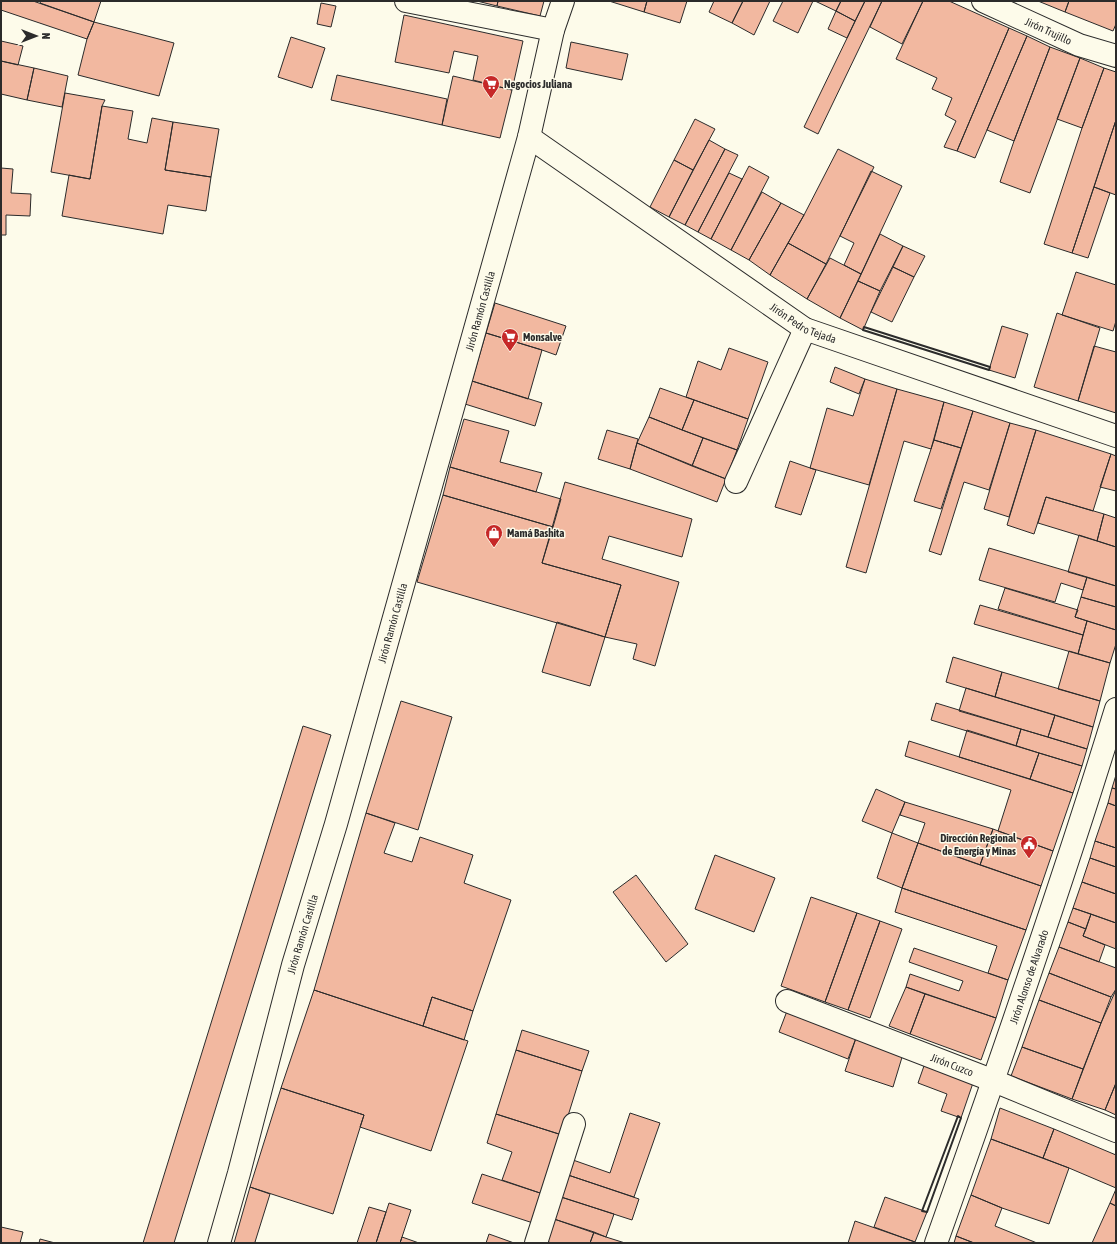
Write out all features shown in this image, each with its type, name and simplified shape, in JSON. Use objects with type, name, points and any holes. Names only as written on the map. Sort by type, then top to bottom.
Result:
[{"type":"street","points":[[406,1],[553,30]]},
{"type":"street","name":"Jirón Ramón Castilla","points":[[219,1243],[239,1173],[293,966],[336,824],[528,137],[553,30],[563,1]]},
{"type":"street","name":"Jirón Trujillo","points":[[983,1],[1079,45],[1116,56]]},
{"type":"street","name":"Jirón Pedro Tejada","points":[[528,137],[805,329],[1116,436]]},
{"type":"street","points":[[736,482],[805,329]]},
{"type":"street","name":"Jirón Alonso de Alvarado","points":[[936,1243],[994,1081],[1116,709]]},
{"type":"street","name":"Jirón Cuzco","points":[[787,1001],[994,1081],[1116,1131]]},
{"type":"street","points":[[536,1243],[574,1124]]},
{"type":"building","points":[[1,1],[33,1],[94,22],[87,39],[1,10]]},
{"type":"building","points":[[41,1],[101,1],[94,22],[40,3]]},
{"type":"building","points":[[477,1],[498,1],[497,6]]},
{"type":"building","points":[[498,1],[544,1],[540,16],[497,6]]},
{"type":"building","points":[[609,1],[647,1],[644,12]]},
{"type":"building","points":[[647,1],[687,1],[680,23],[644,12]]},
{"type":"building","points":[[714,1],[743,1],[732,23],[709,12]]},
{"type":"building","points":[[743,1],[770,1],[754,35],[732,23]]},
{"type":"building","points":[[783,1],[813,1],[798,33],[773,21]]},
{"type":"building","points":[[815,1],[841,1],[836,11]]},
{"type":"building","points":[[841,1],[865,1],[855,21],[836,11]]},
{"type":"building","points":[[865,1],[882,1],[818,134],[804,127]]},
{"type":"building","points":[[882,1],[923,1],[902,44],[870,27]]},
{"type":"building","points":[[923,1],[949,1],[1009,28],[957,151],[944,147],[956,121],[945,115],[952,98],[932,89],[937,78],[896,59]]},
{"type":"building","points":[[1038,1],[1069,1],[1065,12]]},
{"type":"building","points":[[1069,1],[1116,1],[1116,24],[1113,31],[1065,12]]},
{"type":"building","points":[[321,3],[336,6],[331,27],[317,24]]},
{"type":"building","points":[[836,11],[855,21],[847,38],[828,29]]},
{"type":"building","points":[[404,15],[523,41],[512,90],[473,80],[478,56],[454,51],[449,73],[395,62]]},
{"type":"building","points":[[94,22],[174,43],[159,96],[78,75],[87,39]]},
{"type":"building","points":[[1009,28],[1027,36],[975,158],[957,151]]},
{"type":"building","points":[[1027,36],[1050,47],[1014,141],[987,130]]},
{"type":"building","points":[[291,37],[325,48],[312,88],[278,77]]},
{"type":"building","points":[[1,41],[23,46],[18,65],[1,61]]},
{"type":"building","points":[[571,42],[628,54],[622,80],[566,68]]},
{"type":"building","points":[[1050,47],[1080,58],[1030,193],[1000,182]]},
{"type":"building","points":[[1080,58],[1104,68],[1082,128],[1057,119]]},
{"type":"building","points":[[1,61],[34,68],[27,100],[1,94]]},
{"type":"building","points":[[34,68],[68,76],[62,107],[27,100]]},
{"type":"building","points":[[1104,68],[1116,72],[1116,120],[1072,253],[1044,244],[1082,128]]},
{"type":"building","points":[[337,75],[447,99],[442,125],[331,100]]},
{"type":"building","points":[[453,76],[512,90],[500,138],[442,125]]},
{"type":"building","points":[[65,93],[105,100],[102,106],[90,179],[51,172]]},
{"type":"building","points":[[102,106],[133,111],[128,139],[147,143],[152,118],[173,122],[165,170],[211,177],[206,211],[168,205],[163,234],[62,216],[69,175],[90,179]]},
{"type":"building","points":[[695,119],[715,129],[693,170],[674,160]]},
{"type":"building","points":[[1116,120],[1116,195],[1094,187]]},
{"type":"building","points":[[173,122],[219,129],[211,177],[165,170]]},
{"type":"building","points":[[709,140],[725,149],[685,225],[669,217]]},
{"type":"building","points":[[725,149],[738,155],[698,232],[685,225]]},
{"type":"building","points":[[838,149],[874,167],[826,264],[788,243]]},
{"type":"building","points":[[674,160],[693,170],[669,217],[650,207]]},
{"type":"building","points":[[749,166],[769,177],[731,250],[711,239]]},
{"type":"building","points":[[1,168],[13,169],[11,193],[31,194],[30,216],[6,215],[6,235],[1,235]]},
{"type":"building","points":[[871,171],[902,186],[861,274],[844,265],[854,243],[840,236]]},
{"type":"building","points":[[729,173],[742,179],[711,239],[698,232]]},
{"type":"building","points":[[1094,187],[1110,193],[1088,258],[1072,253]]},
{"type":"building","points":[[762,192],[781,203],[749,260],[731,250]]},
{"type":"building","points":[[781,203],[804,215],[770,275],[749,260]]},
{"type":"building","points":[[880,234],[903,246],[880,291],[858,281]]},
{"type":"building","points":[[788,243],[826,264],[807,299],[770,275]]},
{"type":"building","points":[[903,246],[925,256],[914,277],[893,267]]},
{"type":"building","points":[[830,258],[861,274],[840,318],[807,299]]},
{"type":"building","points":[[893,267],[914,277],[892,322],[871,312]]},
{"type":"building","points":[[1076,272],[1116,285],[1116,321],[1113,331],[1062,315]]},
{"type":"building","points":[[858,281],[880,291],[863,330],[840,318]]},
{"type":"building","points":[[495,303],[566,326],[556,355],[486,333]]},
{"type":"building","points":[[1057,313],[1100,328],[1078,401],[1034,387]]},
{"type":"building","points":[[1002,326],[1028,334],[1015,378],[989,370]]},
{"type":"building","points":[[486,333],[542,350],[528,399],[472,381]]},
{"type":"building","points":[[1094,346],[1116,352],[1116,413],[1078,401]]},
{"type":"building","points":[[729,348],[768,362],[748,419],[686,397],[698,361],[721,370]]},
{"type":"building","points":[[835,367],[865,379],[859,394],[830,382]]},
{"type":"building","points":[[865,379],[897,389],[869,485],[810,468],[827,408],[853,416]]},
{"type":"building","points":[[472,381],[542,403],[535,426],[465,404]]},
{"type":"building","points":[[660,388],[694,400],[682,430],[649,417]]},
{"type":"building","points":[[897,389],[944,402],[931,449],[904,441],[866,573],[846,567]]},
{"type":"building","points":[[694,400],[748,419],[737,450],[682,430]]},
{"type":"building","points":[[944,402],[973,411],[961,448],[934,440]]},
{"type":"building","points":[[973,411],[1010,423],[989,490],[964,482],[941,555],[929,551]]},
{"type":"building","points":[[649,417],[703,438],[692,466],[637,443]]},
{"type":"building","points":[[464,419],[509,431],[500,462],[542,473],[536,492],[450,467]]},
{"type":"building","points":[[1010,423],[1036,430],[1009,517],[984,509]]},
{"type":"building","points":[[607,430],[638,439],[630,469],[598,459]]},
{"type":"building","points":[[1036,430],[1111,454],[1093,511],[1046,497],[1034,534],[1007,525]]},
{"type":"building","points":[[703,438],[737,450],[726,479],[692,466]]},
{"type":"building","points":[[934,440],[961,448],[941,509],[914,501]]},
{"type":"building","points":[[637,443],[726,479],[717,502],[630,469]]},
{"type":"building","points":[[1111,454],[1116,456],[1116,491],[1100,487]]},
{"type":"building","points":[[790,461],[816,470],[801,515],[775,507]]},
{"type":"building","points":[[450,467],[561,499],[553,527],[443,495]]},
{"type":"building","points":[[565,482],[692,519],[682,557],[609,536],[602,559],[679,582],[655,666],[633,659],[637,644],[605,637],[621,585],[542,563]]},
{"type":"building","points":[[443,495],[553,527],[542,563],[621,585],[605,637],[417,582]]},
{"type":"building","points":[[1046,497],[1104,514],[1097,541],[1038,523]]},
{"type":"building","points":[[1104,514],[1116,518],[1116,547],[1097,541]]},
{"type":"building","points":[[1079,535],[1116,547],[1116,586],[1068,572]]},
{"type":"building","points":[[989,548],[1087,577],[1083,590],[1061,583],[1055,602],[979,580]]},
{"type":"building","points":[[1087,577],[1116,586],[1116,607],[1081,597]]},
{"type":"building","points":[[1005,588],[1078,610],[1075,617],[1087,621],[1083,635],[998,609]]},
{"type":"building","points":[[1081,597],[1116,607],[1116,630],[1075,617]]},
{"type":"building","points":[[980,605],[1083,635],[1078,654],[974,624]]},
{"type":"building","points":[[1087,621],[1116,630],[1116,644],[1110,663],[1078,654]]},
{"type":"building","points":[[557,622],[605,637],[590,686],[542,672]]},
{"type":"building","points":[[1069,651],[1110,663],[1100,701],[1058,689]]},
{"type":"building","points":[[953,657],[1002,672],[995,697],[946,682]]},
{"type":"building","points":[[1002,672],[1100,701],[1093,727],[995,697]]},
{"type":"building","points":[[966,688],[1055,715],[1048,737],[959,711]]},
{"type":"building","points":[[401,701],[452,717],[418,830],[366,813]]},
{"type":"building","points":[[936,703],[1021,729],[1016,746],[931,720]]},
{"type":"building","points":[[1055,715],[1093,727],[1087,749],[1048,737]]},
{"type":"building","points":[[303,726],[331,735],[174,1243],[143,1243]]},
{"type":"building","points":[[1021,729],[1087,749],[1082,766],[1016,746]]},
{"type":"building","points":[[967,730],[1039,753],[1030,779],[959,757]]},
{"type":"building","points":[[909,741],[1073,793],[1053,851],[998,831],[1011,790],[905,756]]},
{"type":"building","points":[[1039,753],[1082,766],[1073,793],[1030,779]]},
{"type":"building","points":[[1116,775],[1116,789],[1112,788]]},
{"type":"building","points":[[1112,788],[1116,789],[1116,806],[1108,803]]},
{"type":"building","points":[[876,789],[905,802],[892,833],[862,821]]},
{"type":"building","points":[[905,802],[993,829],[980,865],[918,843],[925,823],[900,815]]},
{"type":"building","points":[[1108,803],[1116,806],[1116,848],[1095,841]]},
{"type":"building","points":[[366,813],[395,823],[384,853],[412,862],[420,837],[473,855],[464,883],[511,900],[473,1011],[432,997],[423,1026],[314,990]]},
{"type":"building","points":[[993,829],[1053,851],[1041,886],[980,865]]},
{"type":"building","points":[[892,833],[918,843],[902,888],[877,878]]},
{"type":"building","points":[[1095,841],[1116,848],[1116,867],[1090,858]]},
{"type":"building","points":[[918,843],[1041,886],[1026,930],[902,888]]},
{"type":"building","points":[[715,855],[775,878],[754,932],[695,909]]},
{"type":"building","points":[[1090,858],[1116,867],[1116,894],[1082,882]]},
{"type":"building","points":[[636,875],[688,944],[666,962],[613,892]]},
{"type":"building","points":[[1082,882],[1116,894],[1116,923],[1073,908]]},
{"type":"building","points":[[902,888],[1026,930],[1008,980],[988,973],[997,946],[895,912]]},
{"type":"building","points":[[811,897],[857,913],[825,1002],[781,986]]},
{"type":"building","points":[[1073,908],[1091,914],[1086,929],[1068,922]]},
{"type":"building","points":[[857,913],[880,921],[848,1010],[825,1002]]},
{"type":"building","points":[[1091,914],[1116,923],[1116,949],[1083,936]]},
{"type":"building","points":[[880,921],[902,929],[870,1018],[848,1010]]},
{"type":"building","points":[[1068,922],[1086,929],[1083,936],[1105,945],[1099,962],[1059,947]]},
{"type":"building","points":[[1059,947],[1116,968],[1116,989],[1111,997],[1049,973]]},
{"type":"building","points":[[914,948],[1008,980],[996,1018],[906,987],[910,974],[959,991],[963,981],[909,962]]},
{"type":"building","points":[[1049,973],[1111,997],[1101,1023],[1039,1000]]},
{"type":"building","points":[[906,987],[925,994],[910,1034],[889,1026]]},
{"type":"building","points":[[314,990],[468,1041],[431,1151],[360,1127],[364,1115],[281,1088]]},
{"type":"building","points":[[1115,992],[1116,1083],[1105,1110],[1072,1099],[1101,1023]]},
{"type":"building","points":[[925,994],[996,1018],[981,1060],[910,1034]]},
{"type":"building","points":[[432,997],[473,1011],[464,1040],[423,1026]]},
{"type":"building","points":[[1039,1000],[1101,1023],[1083,1069],[1022,1047]]},
{"type":"building","points":[[787,1011],[856,1038],[848,1059],[779,1032]]},
{"type":"building","points":[[522,1030],[589,1051],[582,1071],[516,1050]]},
{"type":"building","points":[[856,1038],[903,1054],[893,1087],[845,1071]]},
{"type":"building","points":[[1022,1047],[1083,1069],[1072,1099],[1011,1076]]},
{"type":"building","points":[[516,1050],[582,1071],[562,1135],[496,1114]]},
{"type":"building","points":[[925,1063],[974,1080],[961,1118],[941,1111],[947,1094],[918,1083]]},
{"type":"building","points":[[1116,1083],[1116,1115],[1105,1110]]},
{"type":"building","points":[[281,1088],[364,1115],[333,1214],[250,1187]]},
{"type":"building","points":[[1000,1108],[1054,1129],[1043,1158],[991,1139]]},
{"type":"building","points":[[630,1113],[660,1123],[634,1197],[568,1175],[573,1160],[610,1173]]},
{"type":"building","points":[[496,1114],[562,1135],[543,1194],[502,1180],[512,1152],[487,1143]]},
{"type":"building","points":[[1054,1129],[1116,1155],[1116,1188],[1043,1158]]},
{"type":"building","points":[[991,1139],[1069,1168],[1049,1224],[1002,1208],[971,1195]]},
{"type":"building","points":[[482,1174],[543,1194],[533,1223],[472,1203]]},
{"type":"building","points":[[568,1175],[639,1199],[632,1220],[561,1197]]},
{"type":"building","points":[[250,1187],[270,1194],[255,1242],[257,1243],[234,1243]]},
{"type":"building","points":[[1116,1189],[1116,1206],[1110,1203]]},
{"type":"building","points":[[971,1195],[1002,1208],[995,1226],[1037,1243],[974,1243],[956,1236]]},
{"type":"building","points":[[561,1197],[614,1214],[606,1237],[554,1219]]},
{"type":"building","points":[[885,1197],[927,1212],[915,1242],[874,1227]]},
{"type":"building","points":[[389,1203],[411,1210],[400,1243],[376,1243]]},
{"type":"building","points":[[1110,1203],[1116,1206],[1116,1243],[1092,1243]]},
{"type":"building","points":[[369,1207],[386,1212],[376,1243],[357,1243]]},
{"type":"building","points":[[554,1219],[594,1232],[590,1243],[552,1243],[545,1241]]},
{"type":"building","points":[[855,1221],[915,1242],[915,1243],[848,1243]]},
{"type":"building","points":[[1,1227],[23,1232],[20,1243],[1,1243]]},
{"type":"building","points":[[594,1232],[606,1237],[625,1243],[590,1243]]},
{"type":"building","points":[[489,1234],[514,1243],[486,1243]]},
{"type":"building","points":[[956,1236],[974,1243],[954,1243]]},
{"type":"building","points":[[402,1237],[419,1243],[400,1243]]},
{"type":"building","points":[[40,1239],[55,1243],[39,1243]]},
{"type":"wall","points":[[864,327],[990,367],[989,370],[863,330],[864,327]]},
{"type":"wall","points":[[958,1116],[961,1118],[927,1212],[922,1211],[958,1116]]},
{"type":"place","name":"Negocios Juliana","points":[[491,99]]},
{"type":"place","name":"Monsalve","points":[[510,352]]},
{"type":"place","name":"Mamá Bashita","points":[[494,548]]},
{"type":"place","name":"Dirección Regional de Energía y Minas","points":[[1029,859]]}]
